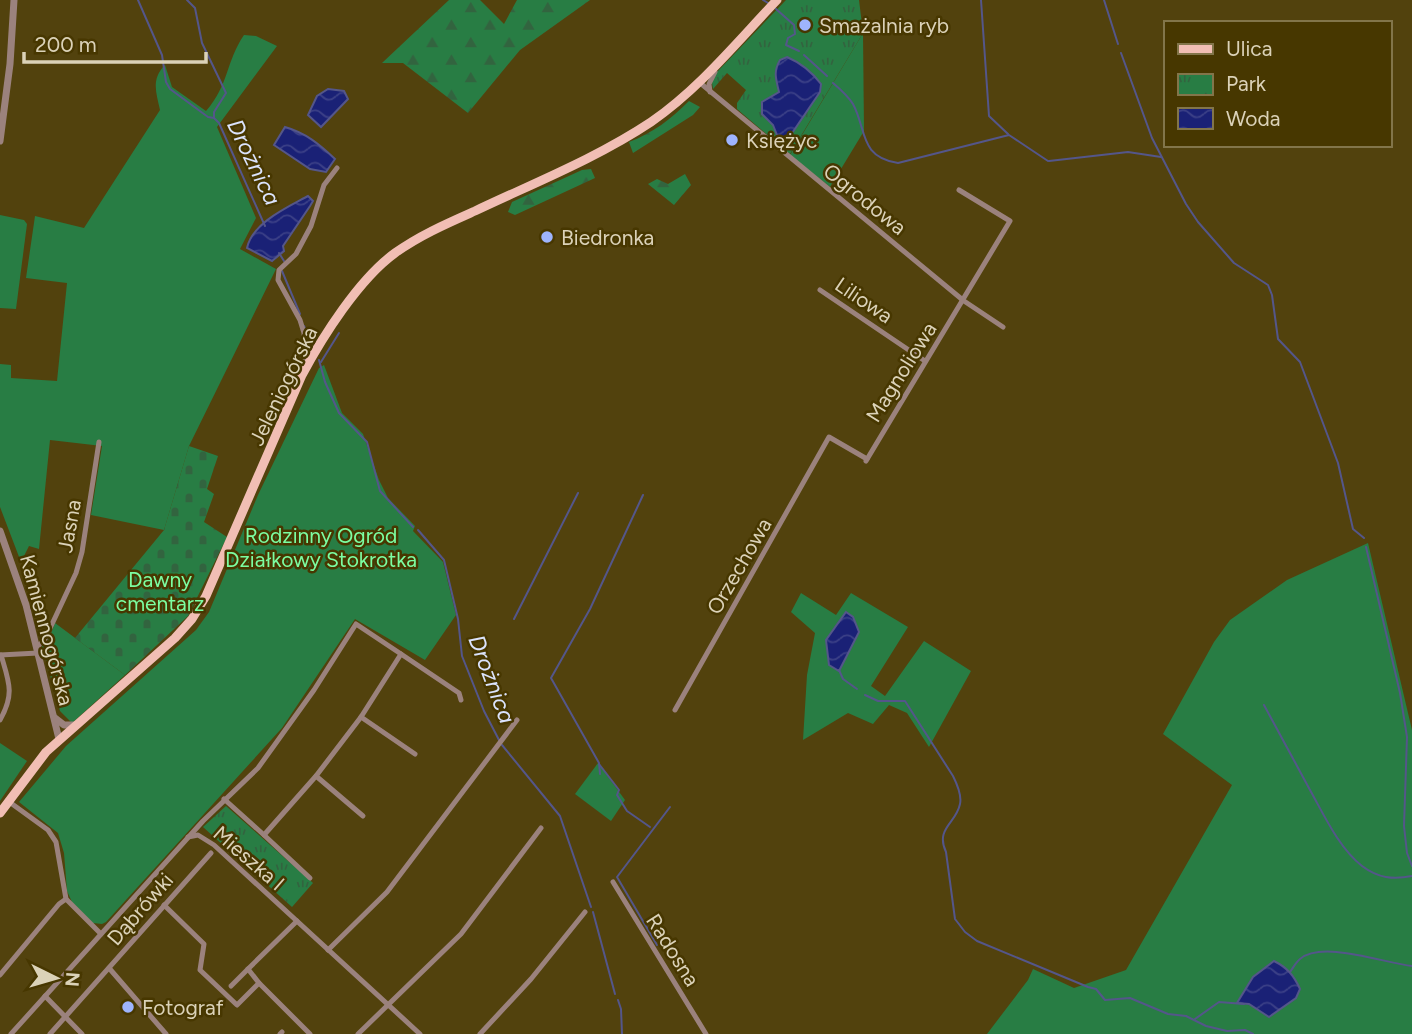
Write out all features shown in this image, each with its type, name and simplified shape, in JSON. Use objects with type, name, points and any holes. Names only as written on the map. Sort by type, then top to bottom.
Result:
[{"type":"main road","name":"Jeleniogórska","points":[[0,813],[43,755],[175,638],[200,607],[308,364],[341,313],[376,270],[394,254],[432,230],[591,156],[673,105],[699,82],[777,0]]},
{"type":"street","points":[[0,141],[14,0]]},
{"type":"street","points":[[710,92],[711,77],[736,44]]},
{"type":"street","name":"Ogrodowa","points":[[699,82],[964,301],[1003,327]]},
{"type":"street","points":[[308,364],[305,360],[304,333],[300,320],[278,280],[279,270],[296,254],[311,226],[324,185],[337,169]]},
{"type":"street","name":"Magnoliowa","points":[[830,437],[866,460],[1010,221],[959,190]]},
{"type":"street","name":"Liliowa","points":[[820,290],[925,361]]},
{"type":"street","name":"Orzechowa","points":[[675,710],[830,437]]},
{"type":"street","name":"Jasna","points":[[38,650],[76,573],[82,552],[99,442]]},
{"type":"street","name":"Kamiennogórska","points":[[0,531],[18,578],[60,739]]},
{"type":"street","points":[[188,837],[258,768],[314,690],[356,624],[459,693],[461,700]]},
{"type":"street","points":[[0,720],[10,699],[10,687],[1,655],[38,650]]},
{"type":"street","points":[[264,835],[316,776],[361,718],[401,654]]},
{"type":"street","points":[[53,716],[64,725],[76,725]]},
{"type":"street","points":[[361,718],[415,754]]},
{"type":"street","points":[[328,950],[387,892],[517,720]]},
{"type":"street","points":[[316,776],[363,816]]},
{"type":"street","points":[[224,799],[310,878]]},
{"type":"street","points":[[8,802],[48,830],[56,842],[66,900],[101,934]]},
{"type":"street","points":[[358,1034],[461,934],[541,828]]},
{"type":"street","name":"Mieszka I","points":[[11,1034],[188,837],[198,835],[205,837],[420,1034]]},
{"type":"street","name":"Dąbrówki","points":[[50,1034],[211,853]]},
{"type":"street","name":"Radosna","points":[[613,882],[706,1034]]},
{"type":"street","points":[[0,973],[59,904],[66,900]]},
{"type":"street","points":[[164,905],[204,944],[200,970],[237,1005],[259,983]]},
{"type":"street","points":[[480,1034],[531,979],[585,912]]},
{"type":"street","points":[[231,986],[297,921]]},
{"type":"street","points":[[109,968],[166,1034]]},
{"type":"street","points":[[248,969],[310,1034]]},
{"type":"street","points":[[45,996],[82,1034]]},
{"type":"green space","points":[[449,0],[480,0],[504,24],[517,0],[590,0],[520,50],[468,113],[403,63],[382,63]]},
{"type":"green space","points":[[786,0],[859,0],[863,33],[790,154],[737,109],[737,103],[746,90],[727,73],[713,89],[712,83],[717,72]]},
{"type":"green space","points":[[863,33],[864,131],[830,187],[790,155]]},
{"type":"green space","points":[[244,35],[256,36],[277,46],[217,127],[256,218],[240,249],[276,269],[189,446],[164,530],[91,515],[102,446],[50,440],[39,549],[29,546],[21,562],[0,507],[0,364],[11,365],[11,378],[57,381],[67,283],[26,278],[35,216],[84,228],[160,110],[156,81],[165,65],[172,87],[206,111],[219,92]]},
{"type":"green space","points":[[689,101],[700,107],[693,115],[633,153],[629,142],[661,125]]},
{"type":"green space","points":[[591,169],[595,178],[515,215],[508,212],[512,202],[582,170]]},
{"type":"green space","points":[[685,174],[691,185],[674,205],[648,184],[657,179],[668,184]]},
{"type":"green space","points":[[0,215],[24,220],[27,224],[16,309],[0,308]]},
{"type":"green space","name":"Rodzinny Ogród Działkowy Stokrotka","points":[[324,365],[342,413],[363,434],[388,498],[415,526],[413,531],[443,562],[456,615],[425,660],[355,619],[282,728],[106,922],[93,923],[72,902],[67,891],[64,853],[58,833],[19,802],[66,746],[196,630],[209,612],[258,495],[319,368]]},
{"type":"green space","name":"Dawny cmentarz","points":[[189,446],[218,456],[207,489],[214,494],[204,522],[227,537],[188,616],[125,675],[75,638],[164,530]]},
{"type":"green space","points":[[1368,543],[1412,730],[1412,1034],[987,1034],[1028,980],[1033,969],[1074,988],[1126,970],[1232,785],[1163,734],[1214,642],[1230,620],[1287,580]]},
{"type":"green space","points":[[801,593],[836,615],[851,593],[908,627],[871,686],[885,696],[924,641],[971,671],[929,747],[907,713],[889,705],[873,724],[848,713],[803,740],[807,675],[815,633],[791,612]]},
{"type":"green space","points":[[55,623],[125,675],[72,723],[60,711],[42,646],[48,641]]},
{"type":"green space","points":[[0,743],[27,761],[0,801]]},
{"type":"green space","points":[[598,763],[625,800],[611,821],[575,794]]},
{"type":"green space","points":[[226,806],[313,883],[292,907],[203,827]]},
{"type":"water","points":[[787,57],[806,68],[821,84],[820,92],[788,139],[779,140],[773,125],[762,114],[762,102],[779,92],[776,68],[780,60]]},
{"type":"water","points":[[328,89],[344,91],[348,99],[321,127],[308,115],[317,96]]},
{"type":"water","points":[[285,127],[312,140],[335,159],[326,172],[310,169],[274,145]]},
{"type":"water","points":[[308,196],[313,201],[283,246],[284,251],[272,261],[247,248],[250,239],[263,223]]},
{"type":"water","points":[[846,612],[853,617],[859,632],[839,671],[829,665],[826,640]]},
{"type":"water","points":[[1274,961],[1290,973],[1300,989],[1296,998],[1269,1017],[1249,1004],[1237,1003],[1253,977]]},
{"type":"waterway","points":[[138,0],[162,55],[166,82],[170,89],[208,117],[214,118]]},
{"type":"waterway","name":"Drożnica","points":[[187,0],[195,8],[202,43],[226,93],[214,112],[214,118],[219,123],[265,226]]},
{"type":"waterway","points":[[763,0],[768,3]]},
{"type":"waterway","points":[[981,0],[989,116],[1008,134]]},
{"type":"waterway","points":[[1104,0],[1118,44]]},
{"type":"waterway","points":[[776,9],[794,25],[795,34],[788,38],[786,45],[799,51]]},
{"type":"waterway","points":[[1121,53],[1152,138],[1186,204],[1234,263],[1268,285],[1272,295],[1278,339],[1300,362],[1338,463],[1353,529],[1364,538]]},
{"type":"waterway","points":[[804,55],[827,76]]},
{"type":"waterway","points":[[833,83],[853,104],[870,149],[885,160],[898,163],[1009,135],[1048,161]]},
{"type":"waterway","points":[[1049,161],[1128,152],[1161,157]]},
{"type":"waterway","name":"Drożnica","points":[[279,253],[284,261]]},
{"type":"waterway","name":"Drożnica","points":[[282,271],[300,314]]},
{"type":"waterway","name":"Drożnica","points":[[304,326],[309,338]]},
{"type":"waterway","points":[[321,362],[339,333]]},
{"type":"waterway","name":"Drożnica","points":[[319,360],[325,382],[339,413],[367,442],[380,491],[413,527]]},
{"type":"waterway","points":[[514,619],[578,493]]},
{"type":"waterway","points":[[600,774],[599,763],[551,678],[590,609],[643,495]]},
{"type":"waterway","name":"Drożnica","points":[[418,530],[444,560],[458,619],[462,656],[499,740]]},
{"type":"waterway","points":[[1366,547],[1400,693],[1407,737],[1404,826],[1407,853],[1412,866]]},
{"type":"waterway","points":[[839,670],[843,679],[857,689]]},
{"type":"waterway","points":[[865,695],[878,701],[905,701],[956,782],[960,804],[945,832],[943,844],[955,919],[965,932],[977,941],[1096,989],[1105,1000],[1130,998],[1168,1014],[1186,1016],[1206,1026],[1227,1031],[1245,1030],[1253,1034]]},
{"type":"waterway","points":[[1264,705],[1346,850],[1362,866],[1374,873],[1392,878],[1412,876]]},
{"type":"waterway","name":"Drożnica","points":[[502,745],[560,816],[591,907]]},
{"type":"waterway","points":[[599,764],[619,790],[617,795],[627,811],[650,827]]},
{"type":"waterway","points":[[657,945],[617,877],[670,807]]},
{"type":"waterway","name":"Drożnica","points":[[593,912],[615,994]]},
{"type":"waterway","points":[[1290,972],[1300,959],[1323,952],[1354,954],[1412,966]]},
{"type":"waterway","name":"Drożnica","points":[[618,1000],[622,1034]]},
{"type":"waterway","points":[[1195,1019],[1219,1002],[1244,1004]]},
{"type":"place","name":"Smażalnia ryb","points":[[805,25]]},
{"type":"place","name":"Księżyc","points":[[732,140]]},
{"type":"place","name":"Biedronka","points":[[547,237]]},
{"type":"place","name":"Fotograf","points":[[128,1007]]}]
